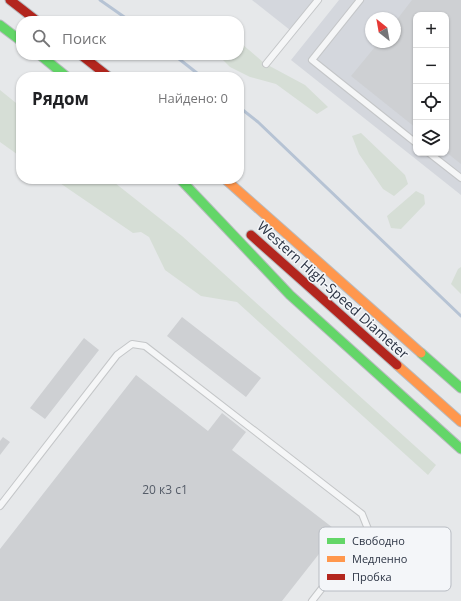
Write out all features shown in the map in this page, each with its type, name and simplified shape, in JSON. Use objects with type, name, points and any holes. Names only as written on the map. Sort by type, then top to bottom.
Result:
[{"type":"highway","points":[[10,0],[31,16]]},
{"type":"highway","points":[[0,25],[16,37]]},
{"type":"highway","points":[[46,60],[61,72]]},
{"type":"highway","points":[[87,60],[103,72]]},
{"type":"highway","points":[[185,184],[290,295],[461,449]]},
{"type":"highway","points":[[193,184],[222,210]]},
{"type":"highway","name":"Western High-Speed Diameter","points":[[231,184],[461,388]]},
{"type":"highway","name":"Western High-Speed Diameter","points":[[245,230],[461,422]]},
{"type":"lane","points":[[266,64],[318,0]]},
{"type":"lane","points":[[360,0],[312,60],[413,141]]},
{"type":"lane","points":[[433,156],[461,178]]},
{"type":"lane","points":[[0,506],[117,355],[132,344],[145,346],[362,514],[367,527]]},
{"type":"lane","points":[[312,601],[320,591]]},
{"type":"shaded area","points":[[252,0],[322,0],[295,34]]},
{"type":"shaded area","points":[[339,0],[461,0],[461,195],[291,60]]},
{"type":"shaded area","points":[[244,46],[264,63],[305,85],[328,107],[317,114],[276,84],[250,77],[244,74],[244,72],[240,72],[230,67],[223,60],[244,60]]},
{"type":"shaded area","points":[[0,90],[16,103],[16,153],[0,142]]},
{"type":"shaded area","points":[[361,133],[405,175],[408,184],[394,196],[383,189],[359,154],[352,136]]},
{"type":"shaded area","points":[[61,184],[116,184],[182,236],[436,465],[428,475],[237,302],[201,296],[165,270],[149,237],[141,232],[133,233]]},
{"type":"shaded area","points":[[416,191],[424,195],[425,204],[401,229],[391,228],[387,216]]},
{"type":"shaded area","points":[[461,267],[461,294],[451,284],[458,269]]},
{"type":"building","points":[[412,0],[461,0],[461,164],[449,154],[449,12],[413,12],[413,126],[351,76],[374,48],[401,48],[401,14]]},
{"type":"building","points":[[182,317],[261,378],[246,397],[167,336]]},
{"type":"building","points":[[84,338],[99,350],[45,419],[30,408]]},
{"type":"building","points":[[136,375],[208,431],[222,413],[246,432],[232,450],[332,527],[319,527],[319,554],[282,601],[0,601],[0,549]]},
{"type":"building","points":[[3,437],[10,442],[0,455],[0,441]]},
{"type":"waterway","points":[[100,0],[123,16]]},
{"type":"waterway","points":[[180,60],[196,72]]},
{"type":"waterway","points":[[244,111],[258,122],[461,316]]},
{"type":"traffic: fast","points":[[0,25],[16,37]]},
{"type":"traffic: fast","points":[[46,60],[61,72]]},
{"type":"traffic: fast","points":[[185,184],[290,295],[461,449]]},
{"type":"traffic: fast","points":[[421,353],[461,388]]},
{"type":"traffic: slow","points":[[231,184],[421,353]]},
{"type":"traffic: slow","points":[[397,365],[461,422]]},
{"type":"traffic: jam","points":[[10,0],[31,16]]},
{"type":"traffic: jam","points":[[87,60],[103,72]]},
{"type":"traffic: jam","points":[[251,235],[397,365]]}]
